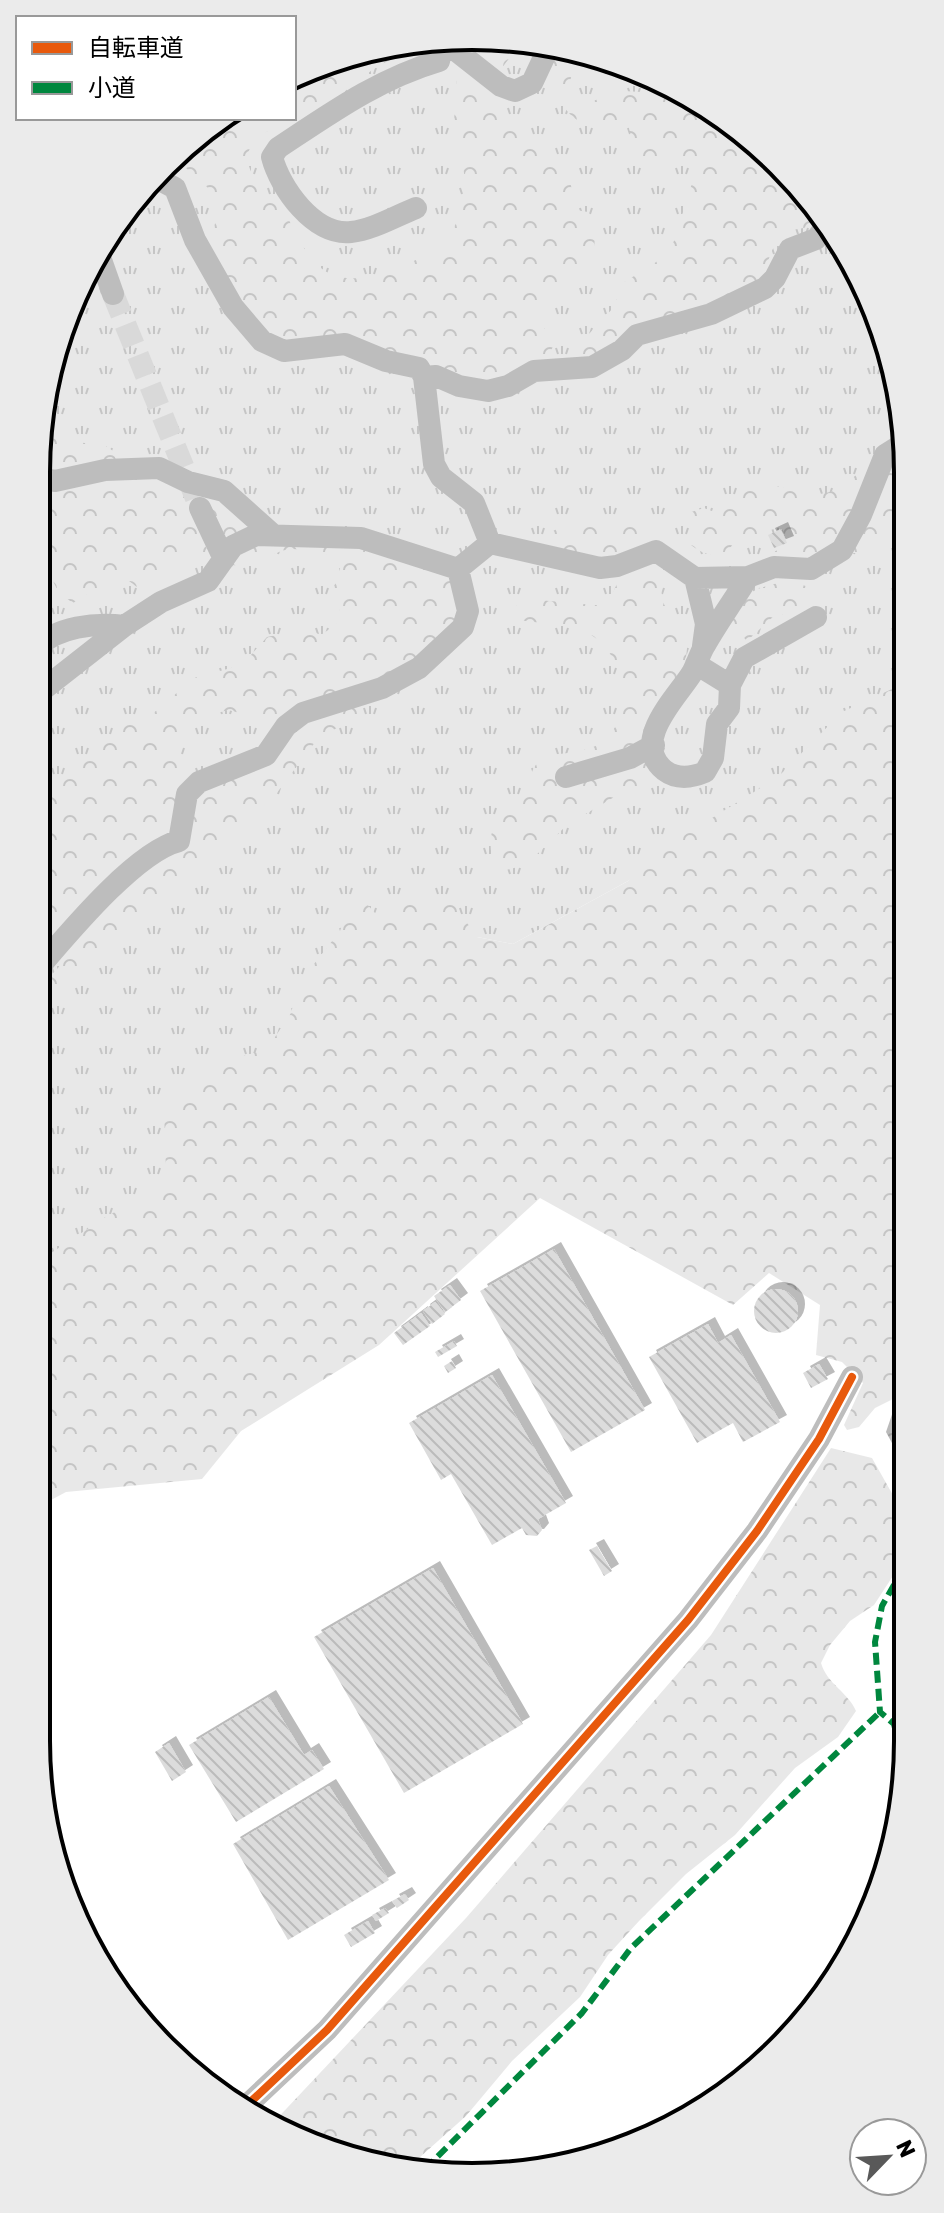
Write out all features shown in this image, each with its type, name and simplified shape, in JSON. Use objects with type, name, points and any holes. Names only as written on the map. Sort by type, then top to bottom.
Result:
[{"type":"street","points":[[416,208],[352,232],[332,230],[287,195],[272,157],[278,148],[367,90],[398,73],[439,61],[440,51]]},
{"type":"street","points":[[457,51],[501,86],[515,91],[532,83],[544,57]]},
{"type":"street","points":[[165,183],[175,188],[195,240],[233,307],[262,341],[284,351],[345,344],[386,361],[419,368],[424,377],[434,464],[441,477],[474,503],[490,543]]},
{"type":"street","points":[[424,377],[436,376],[459,386],[488,391],[508,386],[534,371],[592,367],[622,350],[637,335],[711,314],[765,288],[775,278],[790,249],[816,239],[820,234]]},
{"type":"street","points":[[104,267],[113,294]]},
{"type":"street","points":[[490,543],[600,568],[617,566],[656,551],[695,578],[748,577],[774,567],[811,569],[831,560],[842,550],[861,515],[885,455],[893,450]]},
{"type":"street","points":[[50,480],[105,470],[159,468],[188,482],[224,491],[271,533]]},
{"type":"street","points":[[200,508],[224,559]]},
{"type":"street","points":[[50,684],[124,626],[161,602],[208,581],[233,546],[256,535],[271,533],[361,538],[458,569]]},
{"type":"street","points":[[458,569],[490,543]]},
{"type":"street","points":[[50,955],[84,916],[137,867],[165,845],[179,841],[187,794],[199,782],[266,755],[286,726],[303,713],[382,688],[419,668],[463,627],[468,611],[458,569]]},
{"type":"street","points":[[748,577],[663,710],[654,745],[655,755],[666,771],[683,778],[705,772],[713,758],[717,724],[729,708],[730,685],[744,658],[816,617]]},
{"type":"street","points":[[695,578],[706,624],[699,656]]},
{"type":"street","points":[[50,636],[54,632],[108,624],[124,626]]},
{"type":"street","points":[[699,656],[730,685]]},
{"type":"street","points":[[566,777],[630,758],[654,745]]},
{"type":"street","points":[[252,2101],[327,2030],[688,1620],[757,1531],[802,1466],[852,1377]]},
{"type":"green space","points":[[472,50],[554,58],[633,82],[706,121],[770,174],[823,238],[862,311],[880,363],[893,444],[894,714],[628,881],[513,944],[477,937],[142,1234],[50,1265],[50,472],[58,390],[82,311],[121,238],[174,174],[215,137],[240,120],[296,120],[296,89],[311,82],[390,58]]},
{"type":"green space","points":[[472,50],[514,53],[501,69],[473,54]]},
{"type":"green space","points":[[421,54],[390,60],[378,66],[312,115],[261,134],[252,144],[248,164],[252,173],[286,215],[313,261],[330,274],[340,277],[367,277],[411,263],[450,234],[462,204],[465,182],[454,142],[457,89],[454,71],[461,67],[496,92],[504,109],[532,139],[556,153],[569,176],[576,210],[588,212],[594,219],[595,261],[536,314],[554,344],[551,351],[505,383],[457,381],[290,343],[265,327],[242,304],[224,278],[212,243],[216,199],[184,165],[194,155],[240,120],[296,120],[296,89],[363,64]]},
{"type":"green space","points":[[555,58],[584,65],[573,73],[571,79],[571,86],[583,104],[624,91],[657,93],[683,107],[729,137],[750,155],[813,223],[787,232],[779,239],[769,260],[768,277],[585,359],[580,350],[587,336],[614,307],[623,283],[664,257],[674,241],[697,167],[674,161],[650,169],[633,144],[627,120],[594,125],[577,119],[562,105],[548,68]]},
{"type":"green space","points":[[832,252],[841,268],[824,276],[820,271]]},
{"type":"green space","points":[[52,438],[106,446],[113,451],[118,466],[50,472]]},
{"type":"green space","points":[[894,459],[894,536],[861,553],[853,553],[850,547],[879,475]]},
{"type":"green space","points":[[145,473],[177,486],[192,510],[208,552],[196,560],[173,564],[161,570],[161,583],[153,592],[142,591],[120,574],[73,603],[59,593],[53,581],[50,481]]},
{"type":"green space","points":[[856,475],[863,477],[866,484],[847,532],[812,563],[773,558],[774,552],[789,543],[781,527],[736,540],[726,551],[716,555],[704,553],[691,545],[688,513],[704,508],[717,513],[760,486],[806,493],[829,492]]},
{"type":"green space","points":[[212,494],[255,531],[232,542],[221,537],[206,504]]},
{"type":"green space","points":[[581,514],[605,519],[620,516],[635,521],[652,533],[649,544],[617,560],[546,548],[545,536]]},
{"type":"green space","points":[[259,538],[331,547],[329,554],[286,550],[250,564],[232,565],[242,547]]},
{"type":"green space","points":[[353,543],[448,575],[462,612],[407,672],[280,723],[228,710],[204,717],[184,733],[179,754],[190,779],[174,835],[50,948],[50,789],[120,727],[150,716],[194,678],[242,665],[267,637],[306,629],[321,635],[341,621],[339,609],[329,593],[340,577],[340,553]]},
{"type":"green space","points":[[655,560],[667,567],[671,575],[660,586],[663,599],[687,638],[686,657],[643,758],[661,772],[651,782],[621,793],[567,825],[526,865],[506,870],[494,865],[491,838],[496,821],[506,806],[527,788],[534,767],[553,755],[596,746],[615,727],[622,712],[621,677],[604,646],[575,627],[520,620],[516,617],[515,607],[527,599],[606,606],[623,572]]},
{"type":"green space","points":[[790,581],[815,589],[801,612],[775,615],[747,641],[730,623],[739,604],[752,592]]},
{"type":"green space","points":[[894,688],[894,1398],[875,1408],[859,1427],[847,1430],[844,1425],[863,1383],[842,1362],[816,1355],[820,1305],[769,1273],[733,1305],[540,1198],[379,1345],[241,1431],[202,1479],[66,1492],[50,1501],[50,1254],[107,1216],[153,1193],[166,1172],[164,1109],[214,1065],[267,1049],[291,1013],[299,983],[340,931],[349,905],[365,902],[375,913],[397,900],[416,904],[448,896],[477,937],[513,944],[628,881],[662,849],[778,777],[842,712]]},
{"type":"green space","points":[[357,704],[363,715],[319,737],[267,806],[173,891],[128,919],[70,982],[59,1001],[50,1007],[50,977],[69,956],[90,917],[167,850],[192,798],[301,721]]},
{"type":"green space","points":[[831,1448],[872,1458],[894,1497],[894,1574],[874,1605],[850,1621],[830,1645],[821,1663],[828,1677],[856,1711],[838,1737],[795,1768],[735,1835],[686,1874],[639,1921],[608,1955],[580,1997],[512,2061],[466,2116],[418,2159],[336,2141],[279,2116],[466,1918],[711,1635]]},
{"type":"water","points":[[894,1409],[894,1447],[886,1432]]},
{"type":"building","points":[[781,529],[787,543],[774,548],[768,535]]},
{"type":"building","points":[[554,1249],[645,1410],[571,1452],[480,1291]]},
{"type":"building","points":[[450,1285],[461,1300],[445,1312],[434,1296]]},
{"type":"building","points":[[776,1289],[792,1295],[798,1311],[792,1327],[776,1333],[760,1327],[754,1311],[760,1295]]},
{"type":"building","points":[[435,1302],[445,1314],[432,1324],[423,1311]]},
{"type":"building","points":[[421,1313],[430,1326],[403,1345],[394,1333]]},
{"type":"building","points":[[708,1324],[718,1343],[731,1335],[780,1422],[743,1442],[733,1423],[697,1443],[649,1357]]},
{"type":"building","points":[[454,1341],[457,1346],[438,1357],[435,1352]]},
{"type":"building","points":[[452,1361],[456,1368],[448,1373],[444,1366]]},
{"type":"building","points":[[819,1364],[828,1379],[811,1388],[803,1373]]},
{"type":"building","points":[[492,1375],[566,1503],[538,1519],[542,1530],[537,1536],[526,1535],[522,1528],[492,1545],[451,1474],[441,1480],[409,1423]]},
{"type":"building","points":[[597,1546],[612,1571],[604,1576],[589,1550]]},
{"type":"building","points":[[433,1568],[523,1724],[404,1793],[314,1637]]},
{"type":"building","points":[[269,1697],[304,1755],[312,1750],[324,1769],[236,1822],[189,1745]]},
{"type":"building","points":[[169,1743],[186,1772],[172,1781],[155,1752]]},
{"type":"building","points":[[329,1786],[389,1880],[288,1940],[233,1844]]},
{"type":"building","points":[[405,1894],[409,1900],[397,1908],[392,1901]]},
{"type":"building","points":[[385,1908],[389,1913],[376,1921],[372,1915]]},
{"type":"building","points":[[368,1921],[375,1933],[351,1947],[344,1935]]},
{"type":"tunnel","points":[[113,294],[200,508]]},
{"type":"marked path","points":[[894,1585],[882,1606],[875,1642],[880,1712],[894,1724]]},
{"type":"marked path","points":[[433,2161],[582,2013],[631,1948],[880,1712]]},
{"type":"cycle path","points":[[252,2101],[327,2030],[688,1620],[757,1531],[819,1439],[852,1377]]}]
